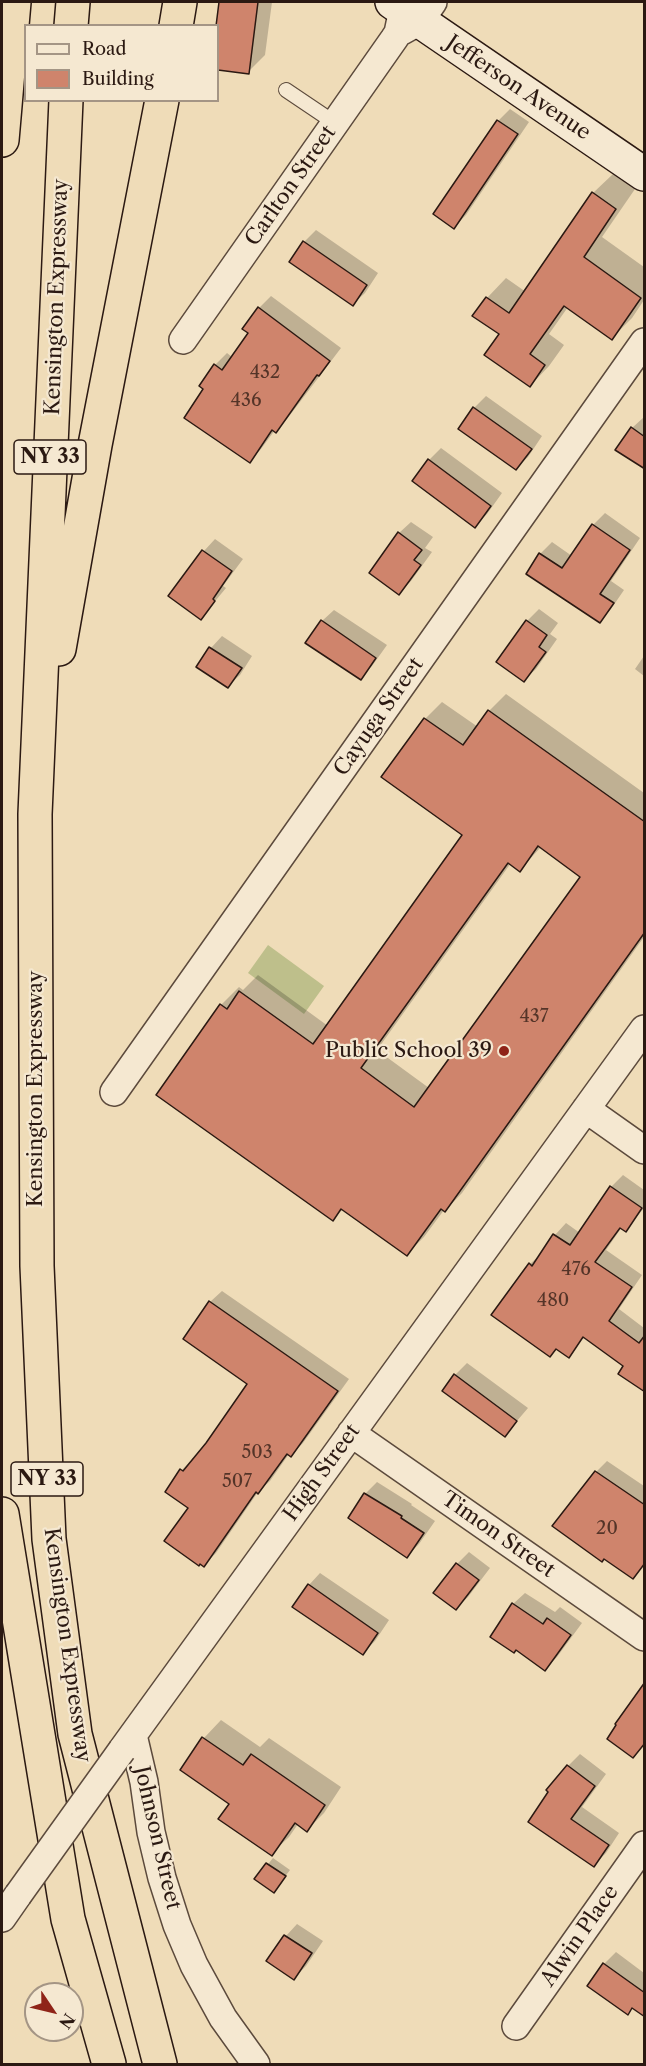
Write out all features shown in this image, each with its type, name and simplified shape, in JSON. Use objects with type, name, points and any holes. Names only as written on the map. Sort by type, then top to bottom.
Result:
[{"type":"highway","points":[[2,140],[14,2]]},
{"type":"highway","points":[[71,24],[73,2]]},
{"type":"highway","points":[[176,24],[180,2]]},
{"type":"highway","name":"Kensington Expressway","points":[[66,102],[35,814],[37,1266],[50,1539],[75,1734],[160,2064]]},
{"type":"highway","points":[[35,814],[58,649],[162,102]]},
{"type":"highway","name":"Kensington Expressway","points":[[2,1514],[68,1919],[109,2064]]},
{"type":"street","name":"Carlton Street","points":[[183,340],[335,123],[409,11]]},
{"type":"street","name":"Jefferson Avenue","points":[[409,11],[645,174]]},
{"type":"street","name":"Cayuga Street","points":[[114,1092],[645,342]]},
{"type":"street","name":"High Street","points":[[2,1918],[645,1029]]},
{"type":"street","points":[[586,1109],[645,1150]]},
{"type":"street","name":"Timon Street","points":[[351,1433],[645,1637]]},
{"type":"street","name":"Johnson Street","points":[[128,1742],[144,1782],[156,1855],[177,1925],[194,1965],[223,2018],[256,2064]]},
{"type":"street","name":"Alwin Place","points":[[516,2026],[645,1845]]},
{"type":"lane","points":[[286,90],[335,123]]},
{"type":"green space","points":[[268,945],[324,986],[304,1014],[248,973]]},
{"type":"building","points":[[219,2],[258,2],[249,74],[219,70],[219,24],[216,24]]},
{"type":"building","points":[[497,120],[518,134],[454,229],[433,214]]},
{"type":"building","points":[[592,192],[616,209],[584,257],[641,298],[612,340],[564,306],[530,354],[545,365],[530,387],[484,355],[499,334],[472,316],[486,297],[509,313]]},
{"type":"building","points":[[303,241],[367,285],[353,306],[289,262]]},
{"type":"building","points":[[258,307],[330,361],[319,376],[317,375],[276,433],[272,430],[250,463],[184,418],[203,389],[199,386],[214,364],[222,370],[248,333],[242,329]]},
{"type":"building","points":[[473,407],[532,449],[516,470],[458,429]]},
{"type":"building","points":[[631,427],[645,437],[645,469],[615,450]]},
{"type":"building","points":[[428,459],[491,506],[475,528],[412,481]]},
{"type":"building","points":[[592,524],[630,550],[600,594],[614,603],[600,623],[526,574],[539,553],[562,568]]},
{"type":"building","points":[[398,532],[422,550],[414,560],[421,565],[399,595],[369,573]]},
{"type":"building","points":[[202,550],[232,571],[201,620],[168,596]]},
{"type":"building","points":[[321,620],[376,658],[361,680],[305,643]]},
{"type":"building","points":[[526,620],[547,635],[539,647],[546,652],[524,682],[496,662]]},
{"type":"building","points":[[209,647],[242,668],[228,688],[196,667]]},
{"type":"building","points":[[488,710],[645,822],[645,932],[445,1212],[441,1209],[407,1256],[341,1209],[333,1221],[156,1095],[220,1004],[227,1009],[239,991],[313,1044],[462,835],[381,777],[424,718],[463,745]],"holes":[[[538,846],[580,877],[414,1107],[361,1068],[508,863],[520,872]]]},
{"type":"building","points":[[610,1186],[642,1208],[626,1232],[620,1228],[595,1262],[632,1287],[609,1321],[639,1343],[645,1335],[645,1392],[618,1374],[623,1366],[583,1337],[569,1358],[556,1349],[550,1357],[491,1315],[529,1263],[532,1266],[553,1234],[570,1245]]},
{"type":"building","points":[[209,1301],[338,1391],[291,1457],[287,1454],[258,1494],[256,1492],[204,1567],[200,1564],[199,1566],[164,1541],[188,1508],[165,1492],[180,1469],[183,1471],[206,1443],[247,1384],[183,1339]]},
{"type":"building","points":[[454,1374],[517,1421],[505,1437],[442,1391]]},
{"type":"building","points":[[595,1471],[645,1505],[645,1563],[633,1579],[604,1559],[602,1562],[552,1526]]},
{"type":"building","points":[[364,1493],[402,1516],[401,1518],[424,1533],[407,1558],[348,1518]]},
{"type":"building","points":[[456,1563],[479,1580],[456,1610],[433,1593]]},
{"type":"building","points":[[308,1584],[378,1633],[363,1655],[292,1607]]},
{"type":"building","points":[[512,1603],[543,1624],[547,1618],[571,1635],[545,1671],[516,1650],[514,1653],[490,1637]]},
{"type":"building","points":[[645,1682],[645,1743],[633,1758],[607,1739]]},
{"type":"building","points":[[202,1737],[243,1765],[251,1754],[325,1805],[307,1832],[295,1823],[272,1856],[218,1819],[229,1804],[180,1770]]},
{"type":"building","points":[[567,1765],[595,1786],[571,1819],[609,1845],[594,1867],[528,1822],[548,1792],[546,1790]]},
{"type":"building","points":[[266,1863],[286,1876],[274,1893],[254,1879]]},
{"type":"building","points":[[284,1935],[312,1953],[294,1980],[266,1961]]},
{"type":"building","points":[[603,1963],[645,1993],[645,2017],[632,2008],[628,2015],[587,1986]]},
{"type":"place","name":"Public School 39","points":[[504,1051]]}]
